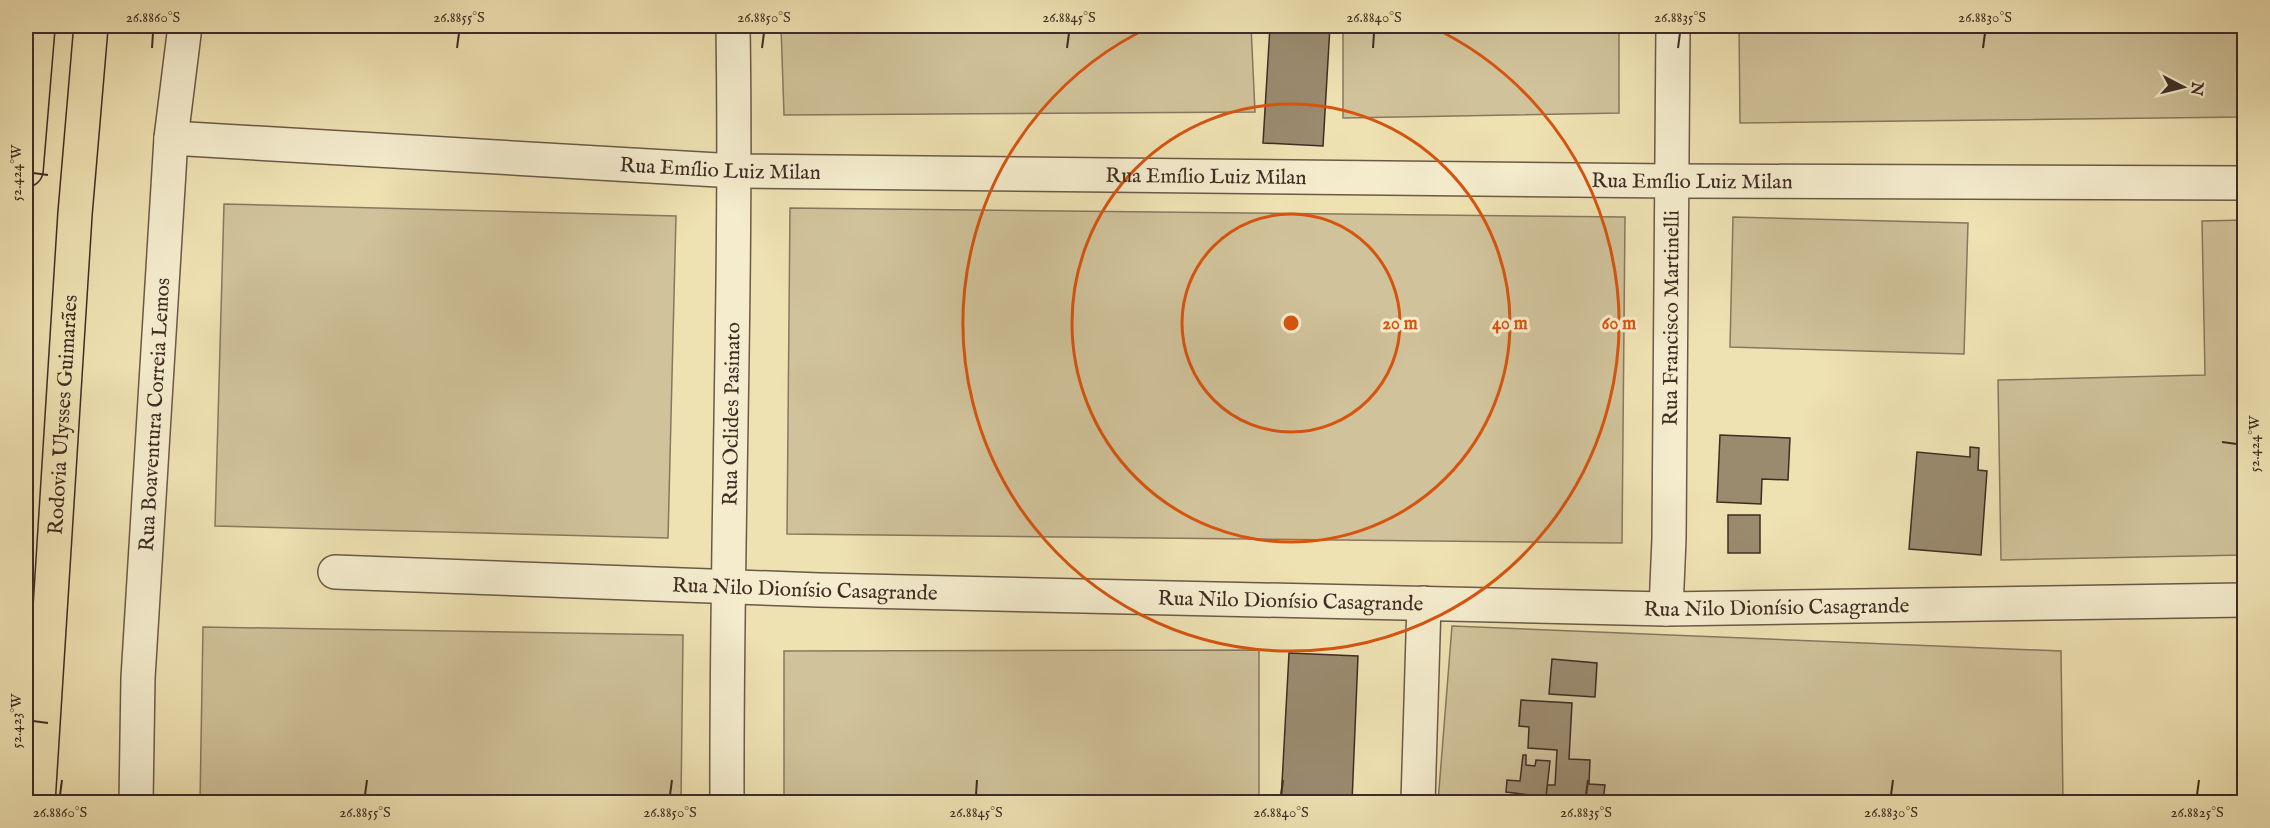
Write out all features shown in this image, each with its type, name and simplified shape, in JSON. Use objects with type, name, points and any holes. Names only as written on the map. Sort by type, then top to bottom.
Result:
[{"type":"highway","points":[[26,170],[38,26]]},
{"type":"highway","name":"Rodovia Ulysses Guimarães","points":[[38,802],[75,214],[91,26]]},
{"type":"street","name":"Rua Boaventura Correia Lemos","points":[[136,802],[139,666],[171,138],[185,26]]},
{"type":"street","name":"Rua Oclides Pasinato","points":[[727,802],[726,587],[735,171],[733,26]]},
{"type":"street","name":"Rua Francisco Martinelli","points":[[1666,609],[1673,26]]},
{"type":"street","name":"Rua Emílio Luiz Milan","points":[[171,138],[735,171],[1672,181],[2244,183]]},
{"type":"street","name":"Rua Nilo Dionísio Casagrande","points":[[335,572],[726,587],[1666,609],[2244,600]]},
{"type":"street","points":[[1418,802],[1424,603]]},
{"type":"shaded area","points":[[781,26],[1251,26],[1255,112],[784,115]]},
{"type":"shaded area","points":[[1343,26],[1619,26],[1619,113],[1343,118]]},
{"type":"shaded area","points":[[1739,26],[2244,26],[2244,117],[1740,123]]},
{"type":"shaded area","points":[[224,204],[676,216],[668,538],[215,526]]},
{"type":"shaded area","points":[[790,208],[1625,217],[1622,543],[787,534]]},
{"type":"shaded area","points":[[1733,217],[1968,223],[1964,354],[1730,347]]},
{"type":"shaded area","points":[[2244,220],[2244,555],[2001,560],[1998,380],[2205,375],[2202,221]]},
{"type":"shaded area","points":[[1452,626],[2061,651],[2063,802],[1438,802]]},
{"type":"shaded area","points":[[203,627],[683,635],[681,802],[200,802]]},
{"type":"shaded area","points":[[1259,650],[1259,802],[784,802],[784,651]]},
{"type":"building","points":[[1270,26],[1330,26],[1323,146],[1263,143]]},
{"type":"building","points":[[1720,435],[1790,438],[1788,480],[1762,479],[1761,504],[1717,502]]},
{"type":"building","points":[[1970,447],[1979,448],[1978,470],[1987,471],[1981,555],[1909,549],[1917,452],[1970,457]]},
{"type":"building","points":[[1728,515],[1760,515],[1760,553],[1728,553]]},
{"type":"building","points":[[1289,653],[1358,656],[1352,802],[1281,802]]},
{"type":"building","points":[[1552,659],[1597,663],[1595,697],[1549,694]]},
{"type":"building","points":[[1521,700],[1572,703],[1569,759],[1590,760],[1589,784],[1605,785],[1603,802],[1546,801],[1546,785],[1555,785],[1557,750],[1528,748],[1529,727],[1519,726]]},
{"type":"building","points":[[1523,755],[1526,755],[1526,765],[1535,766],[1536,760],[1550,761],[1546,797],[1506,792],[1507,780],[1520,781]]}]
